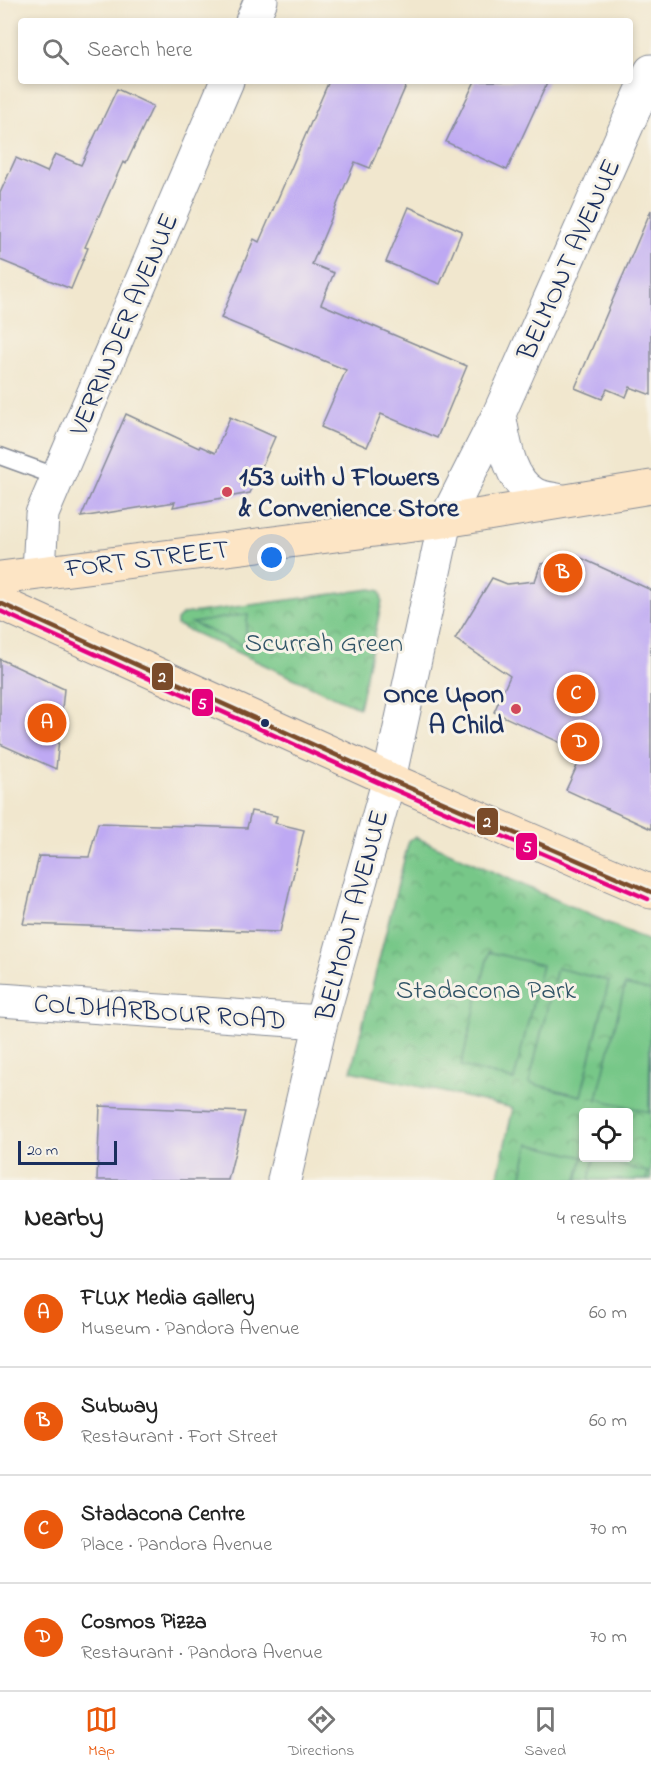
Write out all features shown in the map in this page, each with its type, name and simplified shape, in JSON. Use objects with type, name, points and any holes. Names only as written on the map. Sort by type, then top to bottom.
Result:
[{"type":"main road","name":"FORT STREET","points":[[0,578],[445,521],[651,487]]},
{"type":"main road","points":[[0,603],[388,779],[651,892]]},
{"type":"street","points":[[253,18],[261,0]]},
{"type":"street","name":"BELMONT AVENUE","points":[[284,1180],[321,1022],[388,779],[445,521],[500,414],[651,70]]},
{"type":"street","name":"VERRINDER AVENUE","points":[[39,572],[42,514],[226,84]]},
{"type":"street","points":[[500,414],[507,453],[517,475],[533,493],[561,501]]},
{"type":"street","name":"COLDHARBOUR ROAD","points":[[0,1000],[321,1022]]},
{"type":"lane","points":[[0,456],[58,477]]},
{"type":"green space","name":"Scurrah Green","points":[[371,589],[380,591],[382,601],[359,708],[177,625],[177,620],[183,614]]},
{"type":"green space","points":[[248,614],[244,646],[192,623]]},
{"type":"green space","name":"Stadacona Park","points":[[415,837],[651,942],[651,1180],[497,1180],[513,1108],[351,1071],[409,840]]},
{"type":"green space","points":[[489,952],[542,965],[514,1080],[461,1066]]},
{"type":"green space","points":[[557,968],[609,981],[581,1096],[529,1083]]},
{"type":"green space","points":[[625,985],[651,991],[649,1112],[597,1099]]},
{"type":"green space","points":[[529,1144],[579,1156],[579,1162],[582,1162],[577,1180],[521,1180]]},
{"type":"green space","points":[[593,1162],[606,1162],[648,1172],[646,1180],[589,1180]]},
{"type":"building","points":[[328,84],[407,84],[370,168],[355,162],[312,264],[334,273],[321,304],[467,366],[437,438],[381,414],[367,447],[321,427],[346,370],[221,318],[254,239],[259,242]]},
{"type":"building","points":[[474,84],[547,84],[507,170],[446,142]]},
{"type":"building","points":[[117,89],[153,106],[126,164],[123,162],[85,247],[88,248],[71,289],[0,260],[0,193],[16,158],[47,172],[55,154],[81,165]]},
{"type":"building","points":[[409,207],[462,231],[440,284],[386,262]]},
{"type":"building","points":[[651,210],[651,395],[630,387],[626,397],[607,389],[602,399],[575,388]]},
{"type":"building","points":[[126,414],[199,448],[200,446],[215,453],[230,417],[275,437],[250,493],[173,507],[175,502],[81,517]]},
{"type":"building","points":[[581,558],[651,590],[651,829],[566,790],[583,753],[494,712],[510,676],[455,639],[492,578],[507,584],[535,581],[541,564]]},
{"type":"building","points":[[0,659],[64,689],[56,769],[0,744]]},
{"type":"building","points":[[251,811],[277,816],[275,823],[304,830],[280,932],[23,924],[39,856],[89,857],[98,823],[247,828]]},
{"type":"building","points":[[100,1106],[245,1112],[228,1180],[97,1180]]},
{"type":"transit line","name":"2","points":[[0,603],[389,779],[651,892]]},
{"type":"transit line","name":"5","points":[[0,611],[386,786],[648,899]]},
{"type":"place","name":"153 with J Flowers & Convenience Store","points":[[227,492]]},
{"type":"place","name":"Subway","points":[[563,573]]},
{"type":"place","name":"Stadacona Centre","points":[[576,694]]},
{"type":"place","name":"Once Upon A Child","points":[[516,709]]},
{"type":"place","name":"FLUX Media Gallery","points":[[47,723]]},
{"type":"place","name":"Cosmos Pizza","points":[[580,742]]}]
